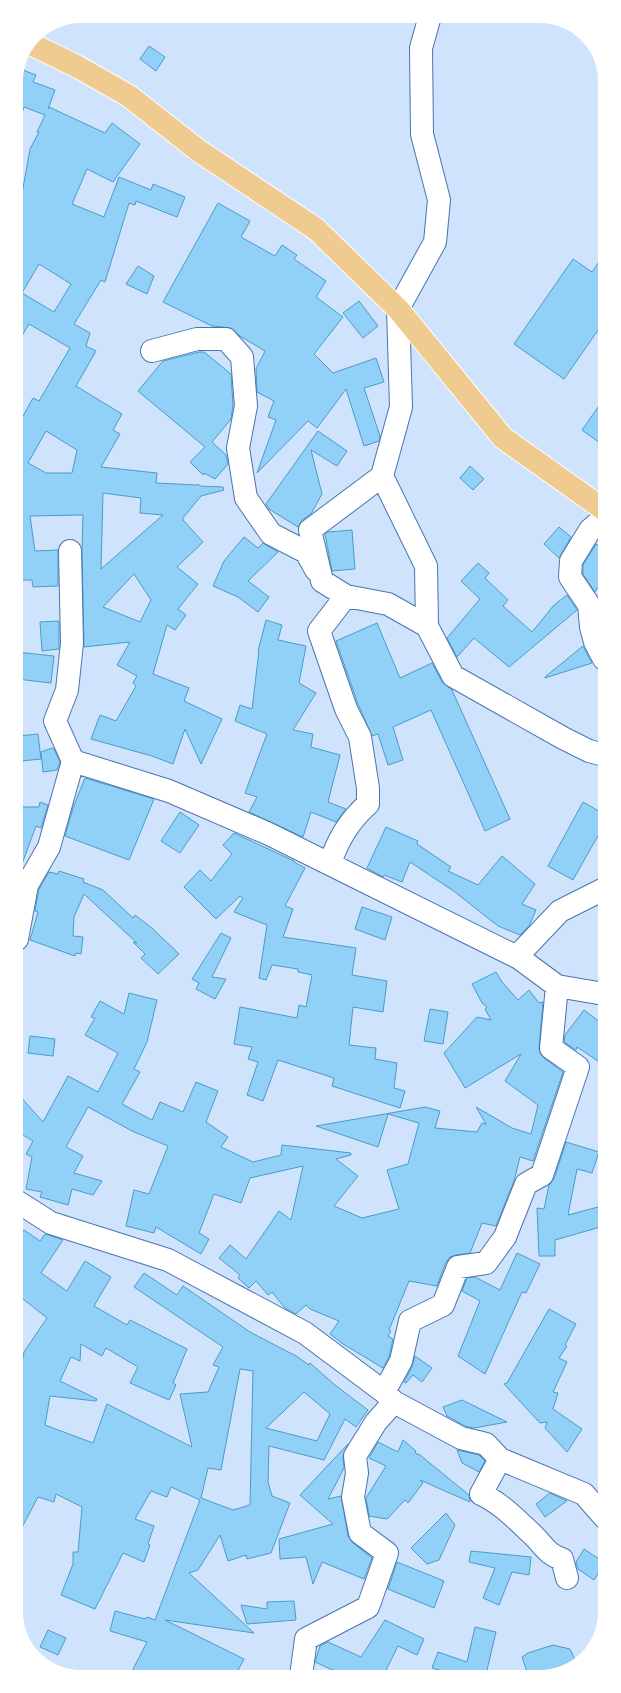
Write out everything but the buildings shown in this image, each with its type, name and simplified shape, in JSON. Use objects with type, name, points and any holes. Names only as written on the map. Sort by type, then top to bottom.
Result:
[{"type":"main road","points":[[35,46],[78,67],[128,96],[200,152],[316,229],[398,310],[503,438],[598,505]]},
{"type":"street","points":[[322,581],[310,530],[382,476],[401,407],[398,310],[435,242],[439,200],[422,134],[421,48],[428,23]]},
{"type":"street","points":[[152,351],[197,340],[226,339],[242,357],[246,406],[238,448],[246,498],[271,534],[306,552],[322,581],[346,596],[388,604],[427,626]]},
{"type":"street","points":[[382,476],[426,566],[427,626],[452,676],[563,738],[589,751],[598,753]]},
{"type":"street","points":[[598,523],[590,530],[571,561],[570,577],[590,605],[591,626],[598,647]]},
{"type":"street","points":[[23,907],[27,886],[49,847],[73,761],[55,721],[68,690],[72,643],[70,551]]},
{"type":"street","points":[[330,864],[336,847],[357,814],[368,804],[368,788],[360,737],[346,709],[319,631],[346,596]]},
{"type":"street","points":[[73,761],[168,791],[269,834],[520,958],[557,986],[598,993]]},
{"type":"street","points":[[520,958],[522,951],[560,911],[598,892]]},
{"type":"street","points":[[302,1670],[306,1639],[368,1607],[387,1553],[360,1533],[353,1497],[357,1473],[355,1456],[376,1422],[389,1397],[401,1361],[410,1321],[443,1305],[458,1267],[486,1263],[505,1237],[526,1184],[542,1174],[578,1067],[551,1048],[557,986]]},
{"type":"street","points":[[23,1205],[51,1222],[168,1260],[305,1333],[389,1397],[461,1438],[486,1444],[500,1459],[584,1494],[598,1510]]},
{"type":"street","points":[[500,1459],[481,1494],[494,1500],[534,1536],[552,1556],[562,1559],[567,1578]]}]
